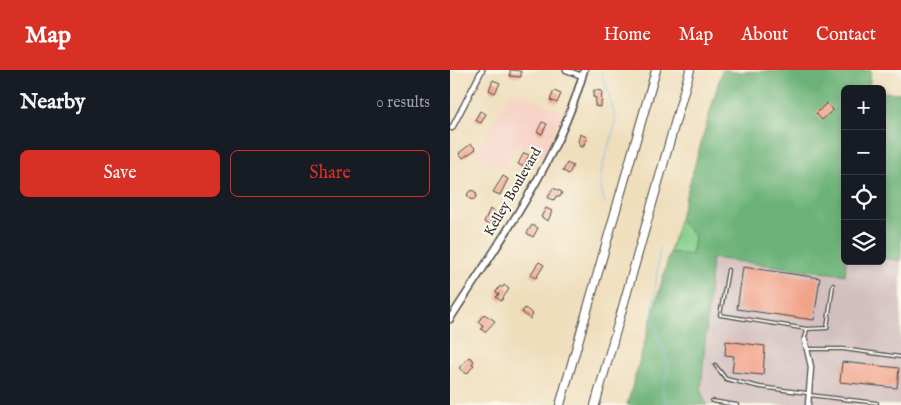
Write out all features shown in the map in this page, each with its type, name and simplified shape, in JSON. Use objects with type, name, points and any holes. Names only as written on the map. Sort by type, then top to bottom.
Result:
[{"type":"highway","points":[[560,405],[656,70]]},
{"type":"highway","points":[[594,405],[690,70]]},
{"type":"main road","name":"Kelley Boulevard","points":[[450,319],[537,178],[560,133],[583,73]]},
{"type":"street","points":[[452,128],[482,70]]},
{"type":"street","points":[[566,70],[583,73]]},
{"type":"street","points":[[805,340],[811,367],[808,405]]},
{"type":"lane","points":[[728,270],[720,315],[807,329],[827,328],[833,285]]},
{"type":"lane","points":[[805,340],[807,329]]},
{"type":"lane","points":[[807,349],[843,349],[901,357]]},
{"type":"lane","points":[[715,365],[726,379],[760,387],[877,402]]},
{"type":"lane","points":[[712,401],[737,405]]},
{"type":"shaded area","points":[[511,91],[563,112],[543,157],[518,143],[503,169],[476,154]]},
{"type":"shaded area","points":[[670,252],[844,275],[845,265],[886,265],[886,259],[901,261],[901,405],[627,405]]},
{"type":"green space","points":[[722,70],[729,70],[730,72],[871,70],[869,85],[841,85],[841,265],[846,265],[845,275],[712,258],[701,392],[707,405],[627,405],[670,252],[692,255],[694,235],[679,220]]},
{"type":"green space","points":[[886,92],[901,93],[901,261],[886,259]]},
{"type":"green space","points":[[679,220],[694,235],[692,255],[670,252]]},
{"type":"building","points":[[510,70],[521,71],[521,77],[510,76]]},
{"type":"building","points":[[493,80],[500,83],[495,93],[489,90]]},
{"type":"building","points":[[594,90],[602,91],[601,107],[595,106]]},
{"type":"building","points":[[554,91],[561,94],[557,103],[550,100]]},
{"type":"building","points":[[827,103],[833,110],[822,120],[816,113]]},
{"type":"building","points":[[480,111],[486,114],[481,123],[475,120]]},
{"type":"building","points":[[542,122],[547,124],[542,134],[537,132]]},
{"type":"building","points":[[580,134],[587,137],[583,147],[579,146],[580,143],[578,142]]},
{"type":"building","points":[[471,144],[476,149],[463,158],[459,153]]},
{"type":"building","points":[[524,153],[529,155],[524,167],[518,164]]},
{"type":"building","points":[[567,163],[573,166],[569,174],[563,171]]},
{"type":"building","points":[[503,176],[508,179],[500,195],[493,192]]},
{"type":"building","points":[[553,188],[562,192],[560,197],[556,196],[554,200],[548,198]]},
{"type":"building","points":[[472,191],[476,195],[472,199],[468,195]]},
{"type":"building","points":[[546,208],[552,211],[548,221],[541,217]]},
{"type":"building","points":[[490,209],[495,212],[489,225],[484,222]]},
{"type":"building","points":[[532,225],[538,228],[533,237],[527,233]]},
{"type":"building","points":[[539,262],[544,265],[536,278],[530,275]]},
{"type":"building","points":[[743,267],[820,278],[814,320],[737,309]]},
{"type":"building","points":[[504,285],[509,289],[501,301],[496,297],[499,294],[496,292],[500,286],[502,288]]},
{"type":"building","points":[[525,308],[533,314],[530,319],[522,312]]},
{"type":"building","points":[[484,314],[495,321],[485,332],[481,329],[483,325],[478,322]]},
{"type":"building","points":[[726,341],[765,346],[763,375],[732,372],[734,356],[725,355]]},
{"type":"building","points":[[469,357],[474,361],[472,364],[474,365],[467,374],[459,368]]},
{"type":"building","points":[[842,362],[899,368],[897,388],[840,382]]},
{"type":"waterway","points":[[601,70],[615,119],[613,134],[602,172],[602,192],[605,203]]},
{"type":"waterway","points":[[660,248],[652,318],[669,367],[662,388],[666,405]]}]
